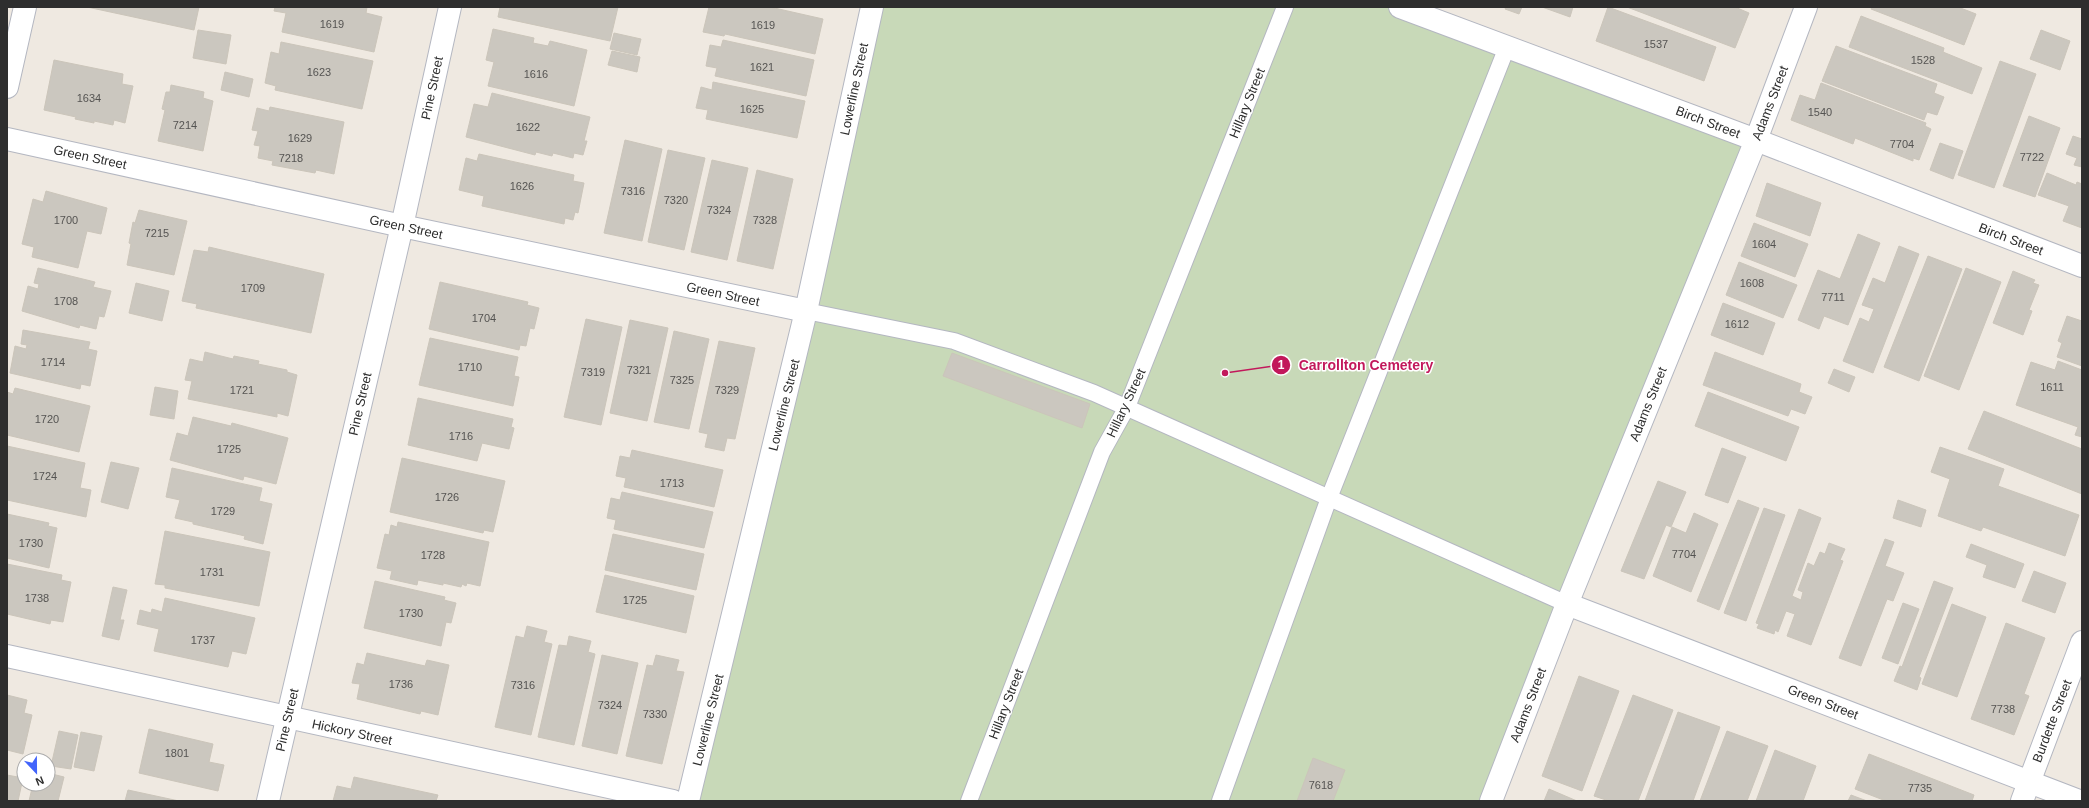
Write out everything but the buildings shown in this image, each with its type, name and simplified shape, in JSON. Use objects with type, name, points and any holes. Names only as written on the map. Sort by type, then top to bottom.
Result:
[{"type":"street","points":[[7,87],[25,7]]},
{"type":"street","name":"Pine Street","points":[[268,801],[402,226],[450,7]]},
{"type":"street","name":"Lowerline Street","points":[[688,801],[806,311],[872,7]]},
{"type":"street","name":"Birch Street","points":[[1400,7],[1756,140],[2082,266]]},
{"type":"street","name":"Adams Street","points":[[1491,801],[1567,604],[1756,140],[1806,7]]},
{"type":"street","name":"Green Street","points":[[7,139],[402,226],[806,311]]},
{"type":"street","name":"Green Street","points":[[1567,604],[2025,791],[2079,801]]},
{"type":"street","name":"Burdette Street","points":[[2025,791],[2082,642]]},
{"type":"street","name":"Hickory Street","points":[[7,656],[673,801]]},
{"type":"lane","name":"Hillary Street","points":[[969,801],[1102,452],[1127,407],[1285,7]]},
{"type":"lane","points":[[1220,801],[1330,498],[1507,46]]},
{"type":"lane","points":[[806,311],[954,341],[1127,407],[1567,604]]},
{"type":"green space","points":[[869,7],[1394,7],[1756,140],[1494,801],[688,801]]},
{"type":"place","name":"Carrollton Cemetery","points":[[1225,373]]}]
